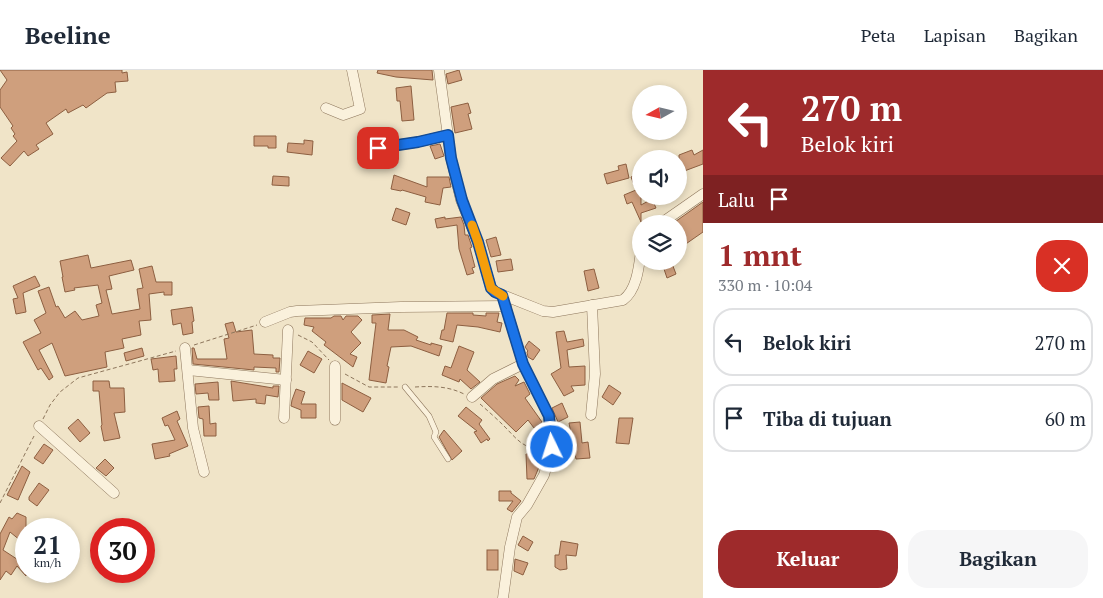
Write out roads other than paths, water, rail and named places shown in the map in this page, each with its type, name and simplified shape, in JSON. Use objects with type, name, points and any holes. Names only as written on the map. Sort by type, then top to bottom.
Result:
[{"type":"street","points":[[326,108],[343,115],[360,109],[352,70]]},
{"type":"street","points":[[439,70],[451,158],[462,200],[478,242],[491,288],[495,292],[543,311],[553,312],[623,300],[626,298],[638,270]]},
{"type":"street","points":[[378,148],[448,135]]},
{"type":"street","points":[[673,215],[703,194]]},
{"type":"street","points":[[502,295],[523,364],[549,416],[552,447],[544,474],[527,505],[517,517],[510,547],[503,598]]},
{"type":"street","points":[[591,415],[595,374],[592,305]]},
{"type":"street","points":[[265,322],[297,311],[401,307],[506,306]]},
{"type":"street","points":[[284,418],[288,330]]},
{"type":"street","points":[[185,348],[194,428],[204,472]]},
{"type":"street","points":[[472,397],[493,379],[523,364]]},
{"type":"street","points":[[335,366],[335,420]]},
{"type":"street","points":[[188,370],[286,380]]},
{"type":"street","points":[[39,426],[114,493]]},
{"type":"lane","points":[[405,387],[429,416],[436,432],[434,437],[448,459]]}]
